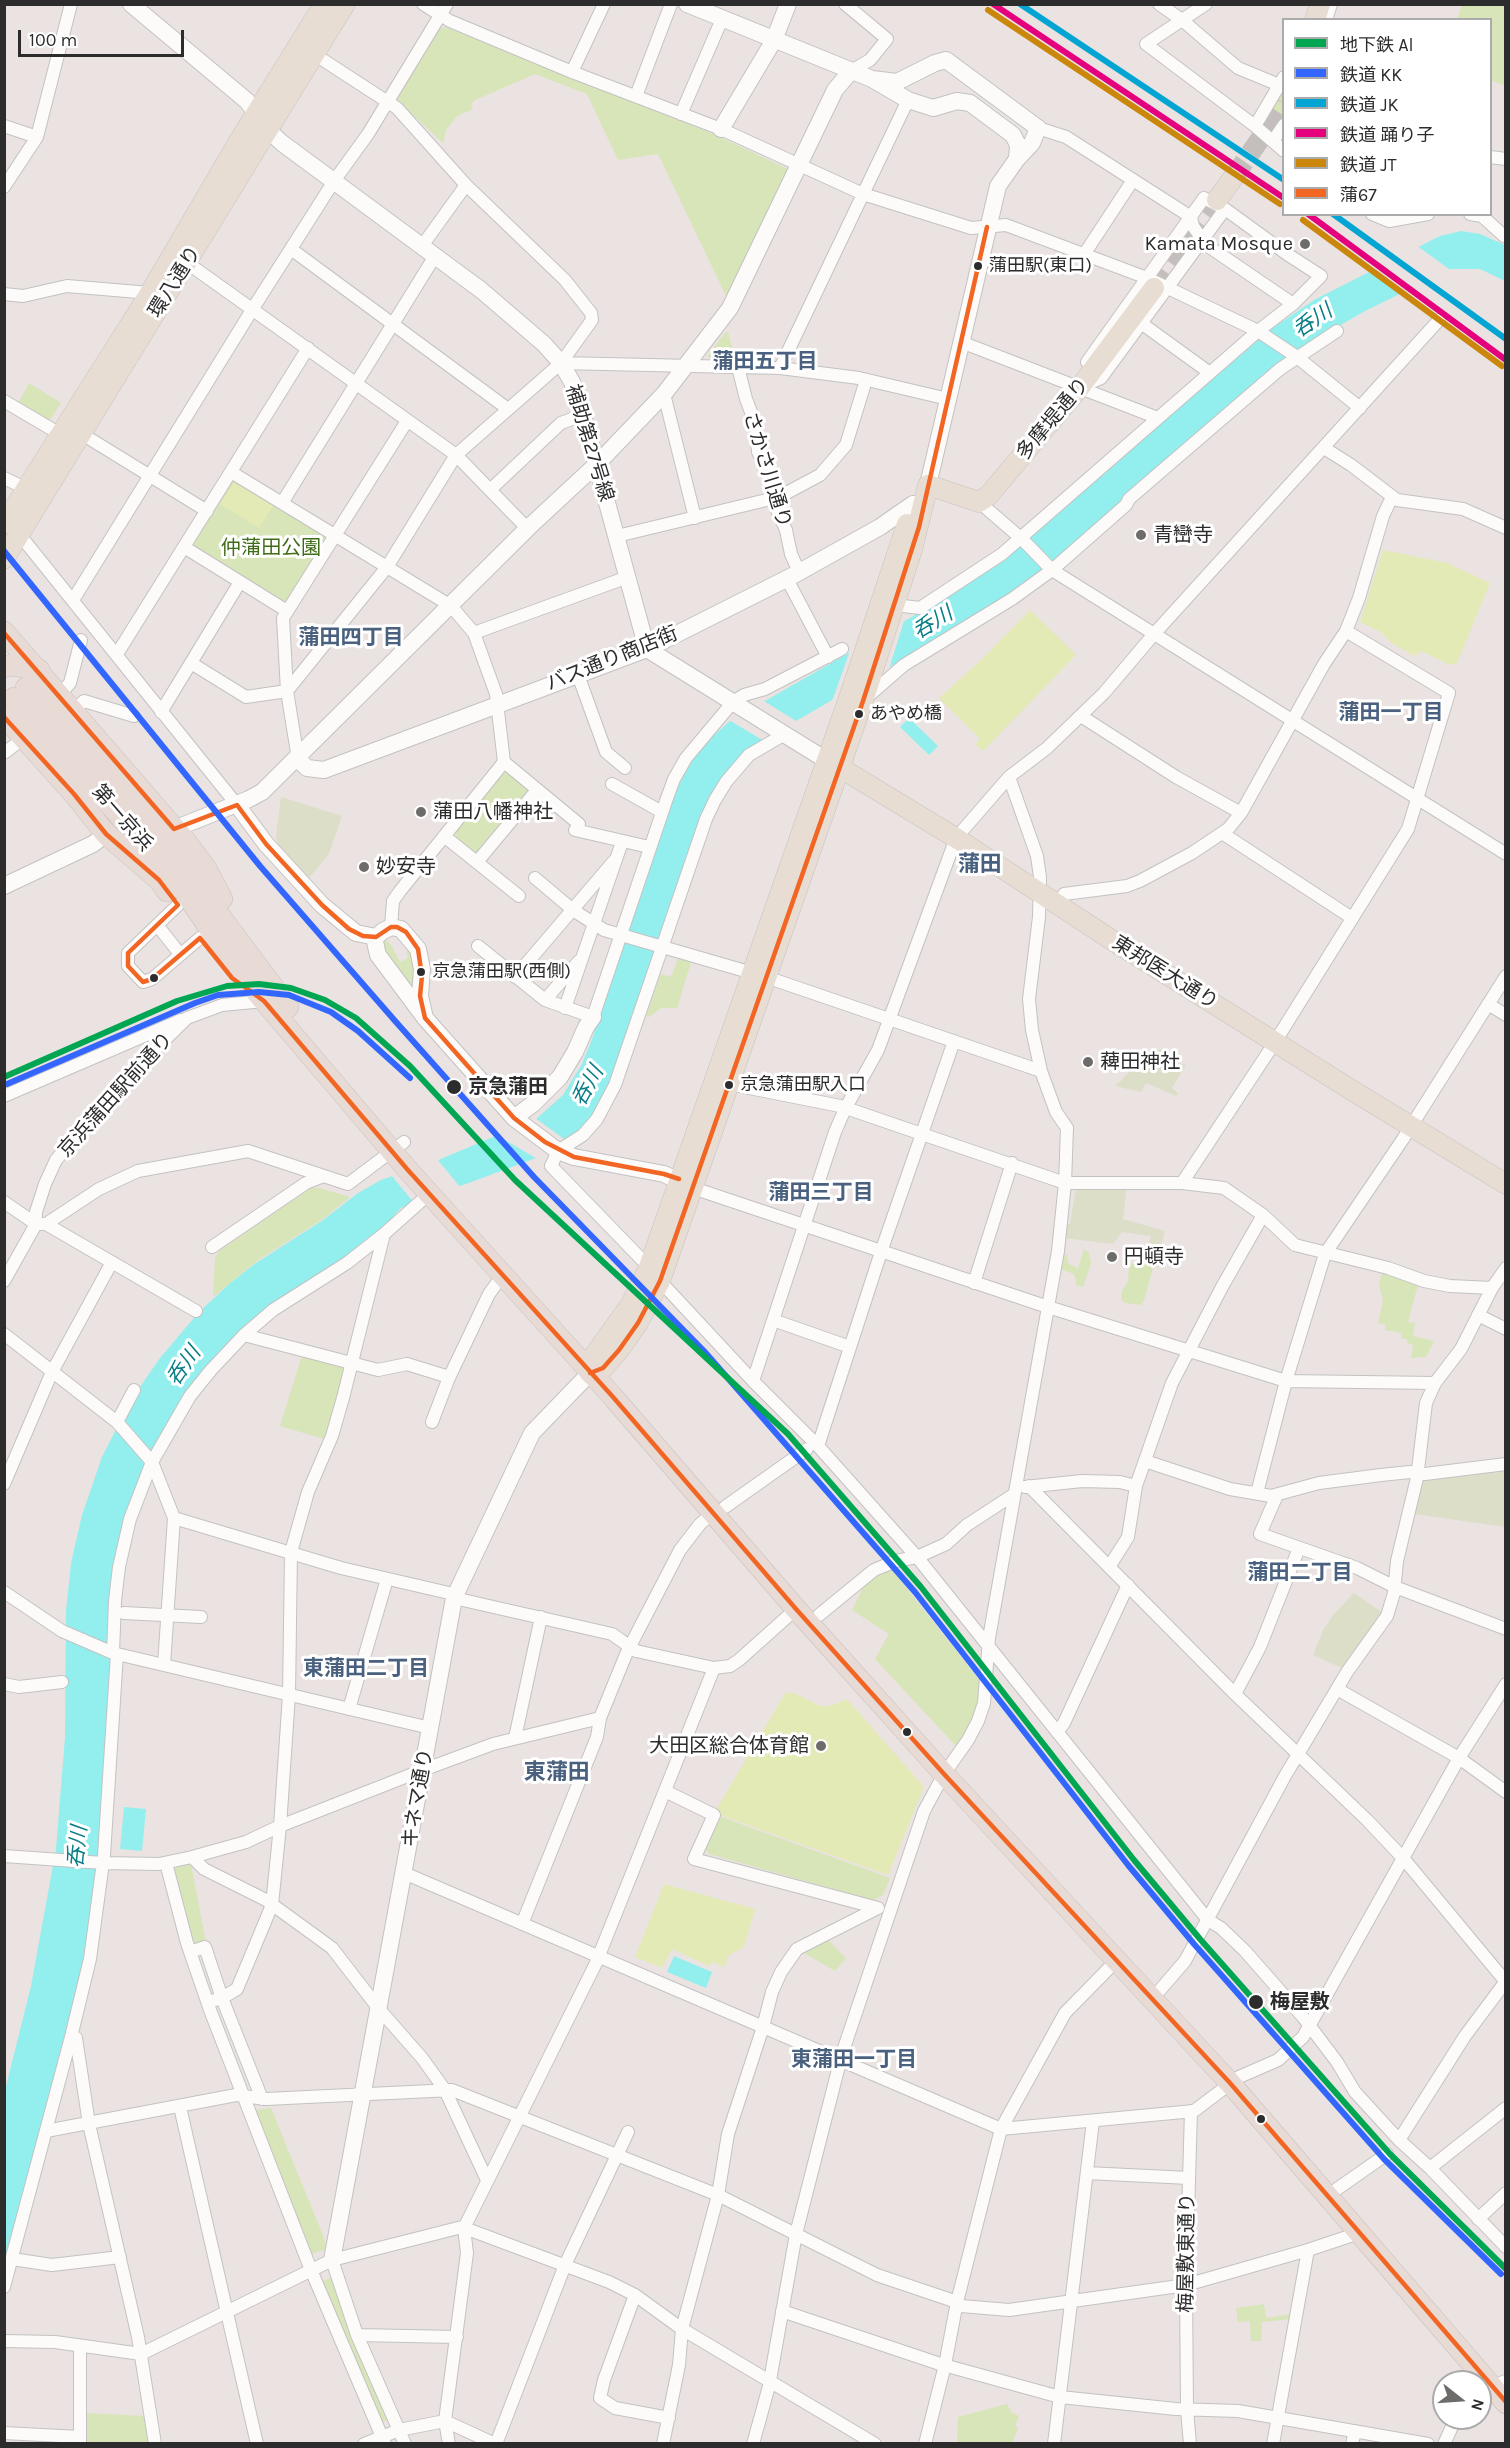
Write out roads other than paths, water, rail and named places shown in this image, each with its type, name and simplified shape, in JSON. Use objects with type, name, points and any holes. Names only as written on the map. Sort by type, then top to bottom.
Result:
[{"type":"highway","points":[[4,632],[39,670],[205,867],[233,920],[246,954]]},
{"type":"highway","points":[[4,667],[11,665],[39,670]]},
{"type":"highway","points":[[15,701],[24,738],[106,834],[159,880],[232,978],[264,1001]]},
{"type":"highway","name":"第一京浜","points":[[15,701],[176,857],[202,889],[246,954],[282,1001],[414,1167],[433,1197],[502,1276],[596,1366]]},
{"type":"highway","name":"第一京浜","points":[[15,701],[183,889],[237,969],[264,1001],[398,1147]]},
{"type":"highway","name":"第一京浜","points":[[433,1197],[596,1366],[719,1510],[796,1609],[1160,1990],[1359,2231],[1499,2387]]},
{"type":"highway","name":"第一京浜","points":[[719,1510],[819,1615],[948,1769],[1116,1961],[1234,2080],[1337,2189],[1499,2387]]},
{"type":"main road","name":"環八通り","points":[[4,559],[9,522],[27,489],[150,293],[324,4]]},
{"type":"main road","name":"環八通り","points":[[9,522],[82,434],[345,4]]},
{"type":"main road","points":[[1216,202],[1233,178]]},
{"type":"main road","name":"多摩堤通り","points":[[980,502],[991,494],[1080,387],[1156,284]]},
{"type":"main road","points":[[928,485],[980,502]]},
{"type":"main road","points":[[861,690],[869,636],[913,504],[928,485]]},
{"type":"main road","points":[[596,1366],[631,1304],[655,1274],[832,764],[895,605],[919,528],[928,485]]},
{"type":"main road","name":"東邦医大通り","points":[[832,764],[956,838],[1411,1128],[1506,1184]]},
{"type":"main road","points":[[686,1184],[729,1084],[759,976]]},
{"type":"street","points":[[4,187],[37,137],[52,87],[71,4]]},
{"type":"street","name":"補助第27号線","points":[[131,4],[247,101],[268,130],[282,143],[501,306],[544,344],[561,363],[572,382],[598,463],[647,649]]},
{"type":"street","points":[[423,4],[444,10],[572,72],[722,129],[863,194],[971,228],[1006,225],[1085,253],[1260,333],[1296,356],[1360,408]]},
{"type":"street","points":[[572,72],[604,4]]},
{"type":"street","points":[[636,96],[671,4]]},
{"type":"street","points":[[687,4],[872,79],[908,100],[933,108],[957,101],[970,103],[1013,135],[1018,145],[1017,159]]},
{"type":"street","points":[[722,129],[774,40],[788,4]]},
{"type":"street","points":[[174,829],[237,805],[262,792],[298,759],[529,527],[598,463],[664,394],[687,366],[730,308],[835,90],[851,71],[870,60],[888,39],[845,4]]},
{"type":"street","points":[[1159,4],[1182,20],[1238,68],[1282,83],[1255,126]]},
{"type":"street","points":[[1206,4],[1146,44],[1255,126],[1282,149]]},
{"type":"street","points":[[73,600],[252,310],[388,101],[444,10]]},
{"type":"street","points":[[681,114],[722,19]]},
{"type":"street","points":[[191,663],[246,697],[287,691],[387,567],[456,455],[561,363],[592,320],[591,313],[564,280],[466,185],[398,108],[314,54]]},
{"type":"street","points":[[872,79],[897,82],[946,60],[1038,128],[1066,137],[1191,217],[1193,226],[1205,244],[1293,304]]},
{"type":"street","points":[[780,368],[908,100]]},
{"type":"street","points":[[4,126],[37,137]]},
{"type":"street","points":[[928,485],[999,182],[1032,143],[1038,128]]},
{"type":"street","points":[[1273,141],[1282,128]]},
{"type":"street","points":[[1085,253],[1133,180]]},
{"type":"street","points":[[282,503],[393,325],[428,251],[466,185]]},
{"type":"street","points":[[1080,387],[1100,379],[1141,323],[1156,284],[1191,217],[1216,202]]},
{"type":"street","points":[[1156,284],[1203,239],[1216,202]]},
{"type":"street","points":[[895,605],[920,608],[969,578],[1022,539],[1158,418],[1293,304],[1321,276],[1216,202]]},
{"type":"street","points":[[1377,216],[1389,221],[1400,221],[1420,216]]},
{"type":"street","points":[[1482,216],[1504,236]]},
{"type":"street","points":[[291,249],[508,409]]},
{"type":"street","points":[[186,262],[456,455],[523,524],[529,527]]},
{"type":"street","points":[[4,294],[23,296],[67,286],[150,293]]},
{"type":"street","points":[[753,1381],[834,1132],[845,1108],[876,1056],[956,838],[1010,777],[1047,748],[1104,693],[1154,634],[1439,320]]},
{"type":"street","points":[[1141,323],[1210,373]]},
{"type":"street","points":[[861,690],[1012,599],[1051,569],[1171,462],[1296,356],[1337,331]]},
{"type":"street","points":[[961,342],[1158,418]]},
{"type":"street","points":[[117,654],[308,348]]},
{"type":"street","points":[[561,363],[780,368],[867,380],[948,399]]},
{"type":"street","name":"さかさ川通り","points":[[738,367],[746,399],[756,425],[757,447],[771,479],[773,498],[786,530],[793,576],[828,657]]},
{"type":"street","points":[[617,536],[773,498],[820,475],[829,468],[846,445],[867,380]]},
{"type":"street","points":[[664,394],[695,518]]},
{"type":"street","points":[[4,401],[60,434]]},
{"type":"street","points":[[490,490],[561,423],[583,415]]},
{"type":"street","points":[[298,759],[287,691],[283,618],[407,421]]},
{"type":"street","points":[[82,434],[207,511]]},
{"type":"street","points":[[1324,448],[1358,470],[1392,497],[1408,503],[1463,509],[1506,528]]},
{"type":"street","points":[[231,472],[451,606],[474,633],[498,704],[504,762],[577,827],[622,842],[650,847]]},
{"type":"street","points":[[4,478],[27,489]]},
{"type":"street","points":[[1058,905],[1064,894],[1127,886],[1140,881],[1192,853],[1228,829],[1241,813],[1346,631],[1359,598],[1383,516],[1392,497]]},
{"type":"street","points":[[980,502],[1022,539],[1051,569],[1505,852]]},
{"type":"street","name":"バス通り商店街","points":[[298,759],[307,768],[324,770],[647,649],[793,576],[880,527],[913,504]]},
{"type":"street","points":[[9,522],[117,654],[266,844],[322,904],[356,933],[376,937]]},
{"type":"street","points":[[184,548],[287,611]]},
{"type":"street","points":[[474,633],[628,578]]},
{"type":"street","points":[[161,712],[240,582]]},
{"type":"street","points":[[1182,1184],[1275,1042],[1408,829],[1449,693],[1346,631]]},
{"type":"street","points":[[81,640],[66,702],[84,701],[134,716]]},
{"type":"street","points":[[647,649],[832,764]]},
{"type":"street","points":[[517,1120],[560,1077],[593,1017],[623,935],[662,812],[674,779],[686,758],[739,706],[842,649]]},
{"type":"street","points":[[578,675],[606,752],[625,768]]},
{"type":"street","points":[[1081,716],[1176,777],[1241,813]]},
{"type":"street","points":[[783,733],[749,755],[714,800],[661,945],[615,1085],[605,1106],[583,1135],[557,1150],[551,1166],[655,1274],[917,1557],[1208,1920],[1221,1928],[1245,1951],[1310,2027],[1337,2062],[1355,2092],[1399,2140],[1430,2168],[1506,2247]]},
{"type":"street","points":[[4,753],[24,738]]},
{"type":"street","points":[[391,927],[393,901],[504,762]]},
{"type":"street","points":[[753,2444],[770,2380],[796,2234],[840,2061],[924,1811],[979,1718],[986,1686],[989,1646],[1020,1489],[1058,1251],[1065,1183],[1067,1128],[1056,1112],[1041,1071],[1032,1030],[1029,999],[1039,917],[1037,856],[1010,777]]},
{"type":"street","points":[[612,784],[662,812]]},
{"type":"street","points":[[477,862],[537,790]]},
{"type":"street","points":[[1222,833],[1352,918]]},
{"type":"street","points":[[4,886],[93,844],[106,834]]},
{"type":"street","points":[[444,836],[519,896]]},
{"type":"street","points":[[566,1008],[622,842]]},
{"type":"street","points":[[515,977],[618,856]]},
{"type":"street","points":[[535,878],[594,926],[759,976],[1041,1071]]},
{"type":"street","points":[[178,905],[128,953],[128,966],[143,982],[152,979],[200,938]]},
{"type":"street","points":[[157,925],[180,954]]},
{"type":"street","points":[[376,937],[383,930],[397,927],[406,932],[418,949],[422,969],[420,996],[425,1018]]},
{"type":"street","points":[[376,937],[378,955],[425,1018],[517,1120],[557,1150],[574,1157],[664,1174],[803,1226],[1048,1308],[1286,1381],[1434,1383]]},
{"type":"street","points":[[478,946],[545,1000],[593,1017]]},
{"type":"street","points":[[545,1000],[584,956]]},
{"type":"street","points":[[1257,1494],[1286,1381],[1325,1254],[1411,1128],[1506,976]]},
{"type":"street","points":[[404,990],[420,985]]},
{"type":"street","name":"京浜蒲田駅前通り","points":[[4,1281],[41,1224],[36,1212],[56,1160],[123,1081],[188,1018],[222,1005],[264,1001]]},
{"type":"street","points":[[1488,1004],[1506,1015]]},
{"type":"street","points":[[4,1096],[188,1018]]},
{"type":"street","points":[[522,1924],[597,1737],[600,1718],[630,1648],[680,1550],[700,1524],[813,1447],[850,1347],[954,1041]]},
{"type":"street","points":[[729,1084],[845,1108],[1012,1163],[1065,1183],[1182,1184],[1224,1188],[1263,1215],[1295,1245],[1388,1269],[1424,1281],[1450,1286],[1492,1288]]},
{"type":"street","points":[[41,1224],[99,1189],[138,1171],[248,1151],[321,1177],[348,1184],[398,1147]]},
{"type":"street","points":[[974,1283],[1012,1163]]},
{"type":"street","points":[[212,1247],[306,1183],[321,1177]]},
{"type":"street","points":[[4,2287],[90,1959],[102,1860],[115,1600],[120,1558],[130,1520],[155,1456],[190,1396],[244,1335],[273,1311],[347,1263],[433,1197]]},
{"type":"street","points":[[4,1202],[196,1311]]},
{"type":"street","points":[[1109,1567],[1128,1537],[1136,1486],[1172,1383],[1263,1215]]},
{"type":"street","points":[[208,2002],[222,1998],[237,1989],[272,1905],[289,1695],[291,1552],[308,1492],[332,1436],[353,1364],[384,1234]]},
{"type":"street","points":[[4,1484],[52,1372],[112,1262]]},
{"type":"street","points":[[1160,1990],[1185,1961],[1285,1776],[1337,1689],[1387,1616],[1395,1587],[1397,1561],[1418,1473],[1426,1403],[1434,1383],[1461,1349],[1492,1288],[1506,1268]]},
{"type":"street","points":[[432,1422],[449,1377],[489,1294],[502,1276]]},
{"type":"street","points":[[1478,1315],[1506,1329]]},
{"type":"street","points":[[773,1320],[850,1347]]},
{"type":"street","points":[[4,1334],[117,1422],[155,1456],[174,1518],[164,1665]]},
{"type":"street","points":[[244,1335],[378,1370],[407,1364],[449,1377]]},
{"type":"street","name":"キネマ通り","points":[[332,2260],[454,1598],[532,1433],[596,1366]]},
{"type":"street","points":[[117,1422],[134,1390]]},
{"type":"street","points":[[1145,1461],[1230,1489],[1271,1496],[1318,1483],[1381,1475],[1425,1474],[1506,1464]]},
{"type":"street","points":[[819,1615],[874,1570],[896,1561],[917,1557],[946,1544],[967,1525],[1020,1489],[1082,1481],[1120,1482],[1136,1486]]},
{"type":"street","points":[[1020,1489],[1128,1585],[1235,1694],[1300,1754],[1403,1858],[1506,1981],[1465,2036],[1399,2140]]},
{"type":"street","points":[[1277,1494],[1260,1534],[1357,1568],[1395,1587],[1506,1629]]},
{"type":"street","points":[[174,1518],[387,1579],[449,1593],[454,1598],[612,1634],[628,1644],[630,1648],[714,1668],[730,1666],[739,1660],[796,1609]]},
{"type":"street","points":[[1235,1694],[1260,1647],[1299,1548]]},
{"type":"street","points":[[350,1709],[387,1579]]},
{"type":"street","points":[[1057,1732],[1064,1723],[1128,1585]]},
{"type":"street","points":[[4,1592],[64,1632],[114,1653],[430,1728]]},
{"type":"street","points":[[124,1613],[201,1617]]},
{"type":"street","points":[[514,1738],[540,1617]]},
{"type":"street","points":[[449,2444],[445,2421],[467,2253],[464,2228],[599,1957],[714,1668]]},
{"type":"street","points":[[4,1684],[19,1687],[62,1682]]},
{"type":"street","points":[[404,1873],[1001,2129],[1191,2111],[1234,2080],[1278,2060],[1291,2050],[1310,2027],[1459,1758],[1506,1684]]},
{"type":"street","points":[[1337,1689],[1459,1758],[1506,1792]]},
{"type":"street","points":[[4,1856],[166,1863],[192,1857],[246,1842],[280,1826],[423,1770],[514,1738],[600,1718]]},
{"type":"street","points":[[665,1791],[714,1815],[694,1859],[876,1909]]},
{"type":"street","points":[[192,1857],[204,1869],[272,1905],[332,1948],[379,2009],[422,2058],[445,2090],[487,2180]]},
{"type":"street","points":[[166,1863],[190,1952],[208,2002],[311,2270],[384,2440]]},
{"type":"street","points":[[663,2444],[679,2365],[682,2329],[718,2195],[728,2134],[772,1992],[781,1972],[797,1949],[876,1909],[891,1904]]},
{"type":"street","points":[[190,1952],[205,1947],[222,1998],[262,2099]]},
{"type":"street","points":[[925,2444],[945,2365],[957,2302],[1001,2129],[1065,2013],[1116,1961]]},
{"type":"street","points":[[71,2037],[76,2038],[89,2124],[141,2354],[155,2444]]},
{"type":"street","points":[[46,2131],[236,2095],[262,2099],[452,2090],[718,2195],[877,2275],[957,2302],[961,2306],[1009,2310],[1186,2285],[1308,2250],[1359,2231]]},
{"type":"street","points":[[180,2107],[257,2444]]},
{"type":"street","name":"梅屋敷東通り","points":[[1190,2444],[1187,2410],[1186,2285],[1191,2111]]},
{"type":"street","points":[[1430,2168],[1504,2111]]},
{"type":"street","points":[[1054,2444],[1094,2121]]},
{"type":"street","points":[[364,2444],[384,2440],[399,2430],[445,2421],[495,2444],[564,2265],[628,2132]]},
{"type":"street","points":[[1337,2189],[1387,2154]]},
{"type":"street","points":[[1087,2173],[1189,2178]]},
{"type":"street","points":[[1479,2218],[1506,2193]]},
{"type":"street","points":[[4,2341],[55,2342],[141,2354],[332,2260],[464,2228],[609,2282],[635,2295],[682,2329],[770,2380],[867,2441]]},
{"type":"street","points":[[1273,2444],[1308,2250]]},
{"type":"street","points":[[12,2259],[52,2265],[120,2257]]},
{"type":"street","points":[[332,2260],[357,2335],[405,2444]]},
{"type":"street","points":[[635,2295],[604,2380],[600,2398],[615,2408],[669,2418]]},
{"type":"street","points":[[782,2311],[945,2365],[1060,2397],[1187,2410],[1238,2411],[1277,2417],[1353,2437],[1428,2444]]},
{"type":"street","points":[[357,2335],[457,2337]]},
{"type":"street","points":[[4,2433],[80,2440],[80,2347]]},
{"type":"street","points":[[1444,2444],[1450,2430]]},
{"type":"water","name":"呑川","points":[[1461,231],[1480,234],[1505,245],[1505,281],[1480,269],[1451,269],[1365,311],[1299,349],[1056,559],[1022,584],[962,625],[751,747],[726,773],[701,817],[608,1089],[588,1121],[575,1133],[536,1158],[401,1208],[373,1238],[232,1343],[144,1472],[110,1634],[111,1682],[106,1797],[93,1906],[80,1975],[5,2265],[5,2090],[31,1986],[56,1849],[65,1737],[66,1611],[71,1563],[82,1515],[102,1457],[131,1400],[160,1358],[199,1312],[228,1285],[253,1265],[323,1220],[358,1193],[381,1180],[436,1161],[536,1119],[563,1095],[582,1064],[592,1039],[676,790],[692,761],[712,737],[730,721],[936,603],[1006,557],[1270,330],[1314,300],[1440,236]]},
{"type":"water","points":[[909,718],[938,746],[929,755],[900,727]]},
{"type":"water","points":[[124,1807],[146,1809],[142,1851],[120,1849]]},
{"type":"water","points":[[674,1956],[712,1972],[706,1988],[667,1972]]},
{"type":"tunnel","points":[[1233,178],[1282,107]]},
{"type":"tunnel","points":[[1154,288],[1217,200]]},
{"type":"metro line","name":"Al","points":[[4,1077],[177,1001],[227,986],[259,984],[291,988],[325,1000],[356,1018],[410,1066],[515,1180],[788,1434],[921,1587],[1134,1860],[1200,1939],[1390,2154],[1506,2269]]},
{"type":"rail line","name":"踊り子","points":[[993,4],[1282,197]]},
{"type":"rail line","name":"JK","points":[[1020,4],[1282,179]]},
{"type":"rail line","name":"JT","points":[[988,10],[1280,204]]},
{"type":"rail line","name":"踊り子","points":[[1311,216],[1506,360]]},
{"type":"rail line","name":"JK","points":[[1336,216],[1506,339]]},
{"type":"rail line","name":"JT","points":[[1303,220],[1502,366]]},
{"type":"rail line","name":"KK","points":[[4,551],[260,866],[396,1022],[534,1177],[704,1351],[915,1592],[1128,1865],[1194,1944],[1384,2159],[1501,2274]]},
{"type":"rail line","name":"KK","points":[[7,1084],[195,1003],[218,995],[259,992],[289,995],[331,1012],[358,1031],[410,1078]]},
{"type":"place","name":"Kamata Mosque","points":[[1305,244]]},
{"type":"place","name":"蒲田駅(東口)","points":[[978,266]]},
{"type":"place","name":"青巒寺","points":[[1141,535]]},
{"type":"place","name":"あやめ橋","points":[[859,714]]},
{"type":"place","name":"蒲田八幡神社","points":[[421,812]]},
{"type":"place","name":"妙安寺","points":[[364,867]]},
{"type":"place","name":"京急蒲田駅(西側)","points":[[421,972]]},
{"type":"place","name":"薭田神社","points":[[1088,1062]]},
{"type":"place","name":"京急蒲田駅入口","points":[[729,1085]]},
{"type":"place","name":"京急蒲田","points":[[454,1087]]},
{"type":"place","name":"円頓寺","points":[[1112,1257]]},
{"type":"place","name":"大田区総合体育館","points":[[821,1746]]},
{"type":"place","name":"梅屋敷","points":[[1256,2002]]},
{"type":"district","name":"蒲田五丁目","points":[[765,362]]},
{"type":"district","name":"蒲田四丁目","points":[[351,638]]},
{"type":"district","name":"蒲田一丁目","points":[[1391,713]]},
{"type":"district","name":"蒲田","points":[[980,865]]},
{"type":"district","name":"蒲田三丁目","points":[[821,1193]]},
{"type":"district","name":"蒲田二丁目","points":[[1300,1573]]},
{"type":"district","name":"東蒲田二丁目","points":[[366,1669]]},
{"type":"district","name":"東蒲田","points":[[557,1773]]},
{"type":"district","name":"東蒲田一丁目","points":[[854,2060]]},
{"type":"park label","name":"仲蒲田公園","points":[[271,548]]}]
